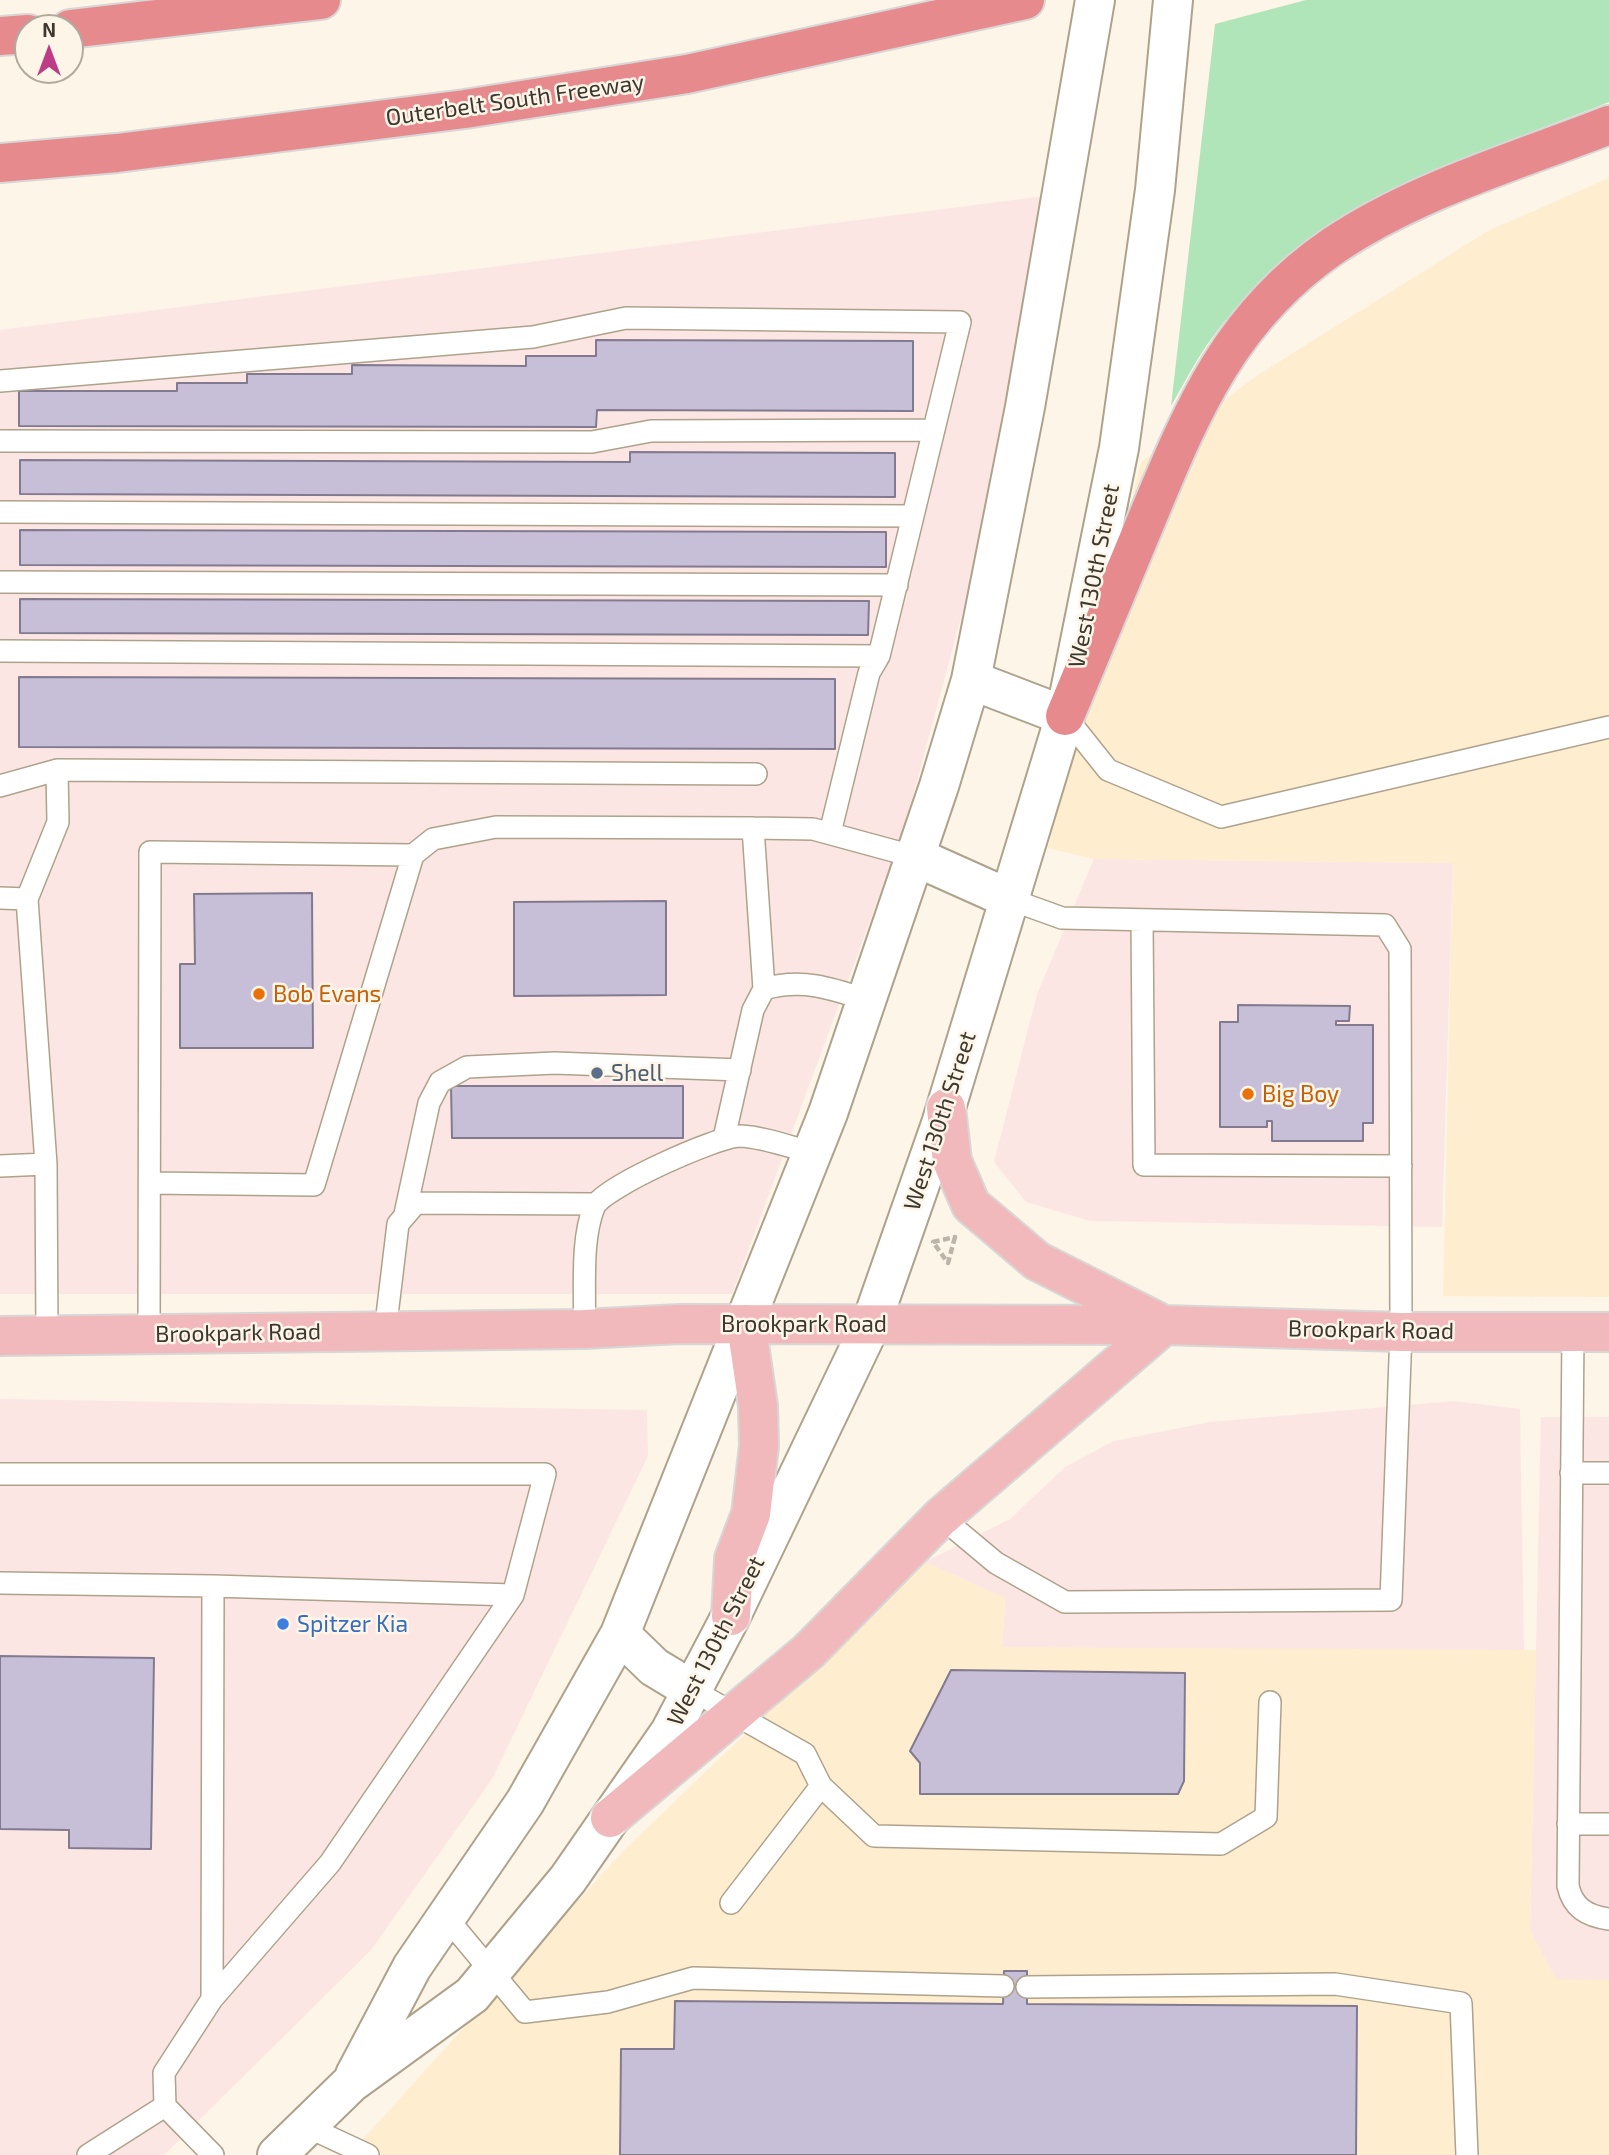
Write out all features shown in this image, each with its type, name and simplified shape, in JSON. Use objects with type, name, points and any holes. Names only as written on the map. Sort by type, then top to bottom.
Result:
[{"type":"highway","points":[[84,27],[321,0]]},
{"type":"highway","name":"Outerbelt South Freeway","points":[[0,163],[117,153],[465,109],[648,80],[1025,0]]},
{"type":"highway","points":[[1065,716],[1187,421],[1222,358],[1250,322],[1299,273],[1333,246],[1380,219],[1433,194],[1609,125]]},
{"type":"main road","name":"West 130th Street","points":[[351,2083],[412,1967],[525,1802],[620,1634],[813,1153],[916,857],[971,680],[1023,420],[1095,0]]},
{"type":"main road","name":"West 130th Street","points":[[277,2155],[351,2083],[472,1995],[568,1879],[670,1732],[731,1616],[871,1324],[946,1108],[1012,900],[1065,716],[1119,448],[1155,190],[1173,0]]},
{"type":"main road","points":[[971,680],[1065,716]]},
{"type":"main road","points":[[916,857],[1012,900]]},
{"type":"main road","points":[[610,1818],[809,1651],[941,1517],[1164,1325],[1037,1261],[971,1205],[952,1161],[946,1108]]},
{"type":"main road","points":[[731,1616],[734,1559],[751,1514],[759,1446],[758,1406],[746,1324]]},
{"type":"main road","name":"Brookpark Road","points":[[0,1336],[584,1329],[746,1324],[1164,1325],[1401,1332],[1591,1332]]},
{"type":"main road","points":[[620,1634],[654,1667],[692,1690]]},
{"type":"lane","points":[[0,381],[533,337],[626,318],[960,321],[879,656],[869,673],[830,833]]},
{"type":"lane","points":[[0,441],[592,442],[651,431],[934,430]]},
{"type":"lane","points":[[0,512],[913,516]]},
{"type":"lane","points":[[0,582],[897,585]]},
{"type":"lane","points":[[0,651],[879,656]]},
{"type":"lane","points":[[1065,716],[1108,770],[1221,817],[1609,727]]},
{"type":"lane","points":[[47,1335],[46,1164],[27,898],[58,822],[57,771]]},
{"type":"lane","points":[[0,786],[57,771],[756,774]]},
{"type":"lane","points":[[150,1182],[314,1185],[413,855],[433,839],[496,828],[813,829],[916,857]]},
{"type":"lane","points":[[724,1138],[753,1010],[764,989],[753,828]]},
{"type":"lane","points":[[149,1334],[150,852],[413,855]]},
{"type":"lane","points":[[0,898],[27,898]]},
{"type":"lane","points":[[941,1517],[996,1563],[1065,1602],[1391,1600],[1401,1332],[1400,949],[1385,925],[1062,918],[1012,900]]},
{"type":"lane","points":[[1142,920],[1144,1166],[1401,1166]]},
{"type":"lane","points":[[764,989],[799,982],[821,985],[867,1000]]},
{"type":"lane","points":[[405,1214],[429,1103],[440,1082],[467,1067],[555,1063],[740,1070]]},
{"type":"lane","points":[[584,1329],[587,1232],[595,1204],[619,1186],[724,1138],[755,1138],[813,1153]]},
{"type":"lane","points":[[0,1166],[46,1164]]},
{"type":"lane","points":[[385,1332],[398,1224],[416,1203],[595,1204]]},
{"type":"lane","points":[[1591,1332],[1571,1473],[1567,1886],[1571,1902],[1586,1913],[1609,1919]]},
{"type":"lane","points":[[1571,1473],[1609,1473]]},
{"type":"lane","points":[[0,1474],[545,1474],[513,1595],[330,1864],[212,1998],[164,2073],[165,2106],[213,2155]]},
{"type":"lane","points":[[0,1583],[513,1595]]},
{"type":"lane","points":[[212,1998],[213,1586]]},
{"type":"lane","points":[[692,1690],[805,1754],[821,1786],[874,1836],[1221,1844],[1266,1816],[1270,1702]]},
{"type":"lane","points":[[731,1903],[821,1786]]},
{"type":"lane","points":[[1568,1824],[1609,1824]]},
{"type":"lane","points":[[446,1917],[525,2012],[608,2002],[693,1978],[1003,1986]]},
{"type":"lane","points":[[1027,1987],[1335,1984],[1461,2003],[1467,2155]]},
{"type":"lane","points":[[88,2155],[165,2106]]},
{"type":"lane","points":[[308,2127],[368,2155]]},
{"type":"path","points":[[955,1237],[951,1250],[948,1263],[933,1241],[955,1237]]},
{"type":"shaded area","points":[[1609,178],[1609,1297],[1443,1296],[1453,863],[1094,859],[1048,848],[1141,462],[1258,375],[1488,231]]},
{"type":"shaded area","points":[[1045,196],[982,540],[904,829],[732,1294],[0,1294],[0,330]]},
{"type":"shaded area","points":[[1094,859],[1453,863],[1442,1227],[1090,1221],[1026,1202],[994,1162],[1037,994]]},
{"type":"shaded area","name":"Spitzer Kia","points":[[0,1399],[647,1410],[648,1456],[492,1779],[371,1950],[164,2155],[0,2155]]},
{"type":"shaded area","points":[[1454,1401],[1520,1409],[1524,1653],[1002,1647],[1005,1598],[925,1562],[1010,1519],[1065,1467],[1114,1441],[1210,1422]]},
{"type":"shaded area","points":[[1541,1417],[1609,1417],[1609,1980],[1556,1980],[1530,1930]]},
{"type":"shaded area","points":[[925,1562],[1005,1598],[1002,1647],[1536,1650],[1530,1930],[1556,1979],[1609,1980],[1609,2155],[349,2155],[624,1850]]},
{"type":"green space","points":[[1306,0],[1609,0],[1609,102],[1445,167],[1342,220],[1295,253],[1251,292],[1206,346],[1171,406],[1215,24]]},
{"type":"building","points":[[596,340],[913,341],[913,411],[597,410],[596,427],[19,426],[19,391],[177,391],[177,383],[247,383],[247,374],[352,374],[352,365],[526,366],[526,356],[596,356]]},
{"type":"building","points":[[630,452],[895,453],[895,497],[20,494],[20,460],[630,462]]},
{"type":"building","points":[[20,530],[886,532],[886,567],[20,565]]},
{"type":"building","points":[[20,599],[869,601],[868,635],[20,633]]},
{"type":"building","points":[[19,677],[835,679],[835,749],[19,747]]},
{"type":"building","points":[[312,893],[313,1048],[180,1048],[180,964],[195,964],[194,894]]},
{"type":"building","points":[[666,901],[666,995],[514,996],[514,902]]},
{"type":"building","points":[[1238,1005],[1350,1006],[1349,1021],[1336,1021],[1336,1025],[1373,1025],[1373,1123],[1363,1123],[1363,1141],[1272,1141],[1272,1121],[1267,1121],[1267,1127],[1220,1127],[1220,1022],[1238,1022]]},
{"type":"building","points":[[451,1086],[683,1086],[683,1138],[452,1138]]},
{"type":"building","points":[[0,1656],[154,1658],[151,1849],[69,1848],[69,1830],[0,1829]]},
{"type":"building","points":[[951,1670],[1185,1673],[1184,1781],[1178,1794],[920,1794],[920,1763],[910,1751]]},
{"type":"building","points":[[1004,1971],[1027,1971],[1027,2004],[1357,2006],[1356,2155],[620,2155],[621,2049],[674,2049],[675,2001],[1003,2004]]},
{"type":"place","name":"Bob Evans","points":[[259,994]]},
{"type":"place","name":"Shell","points":[[597,1073]]},
{"type":"place","name":"Big Boy","points":[[1248,1094]]},
{"type":"place","name":"Spitzer Kia","points":[[283,1624]]}]
